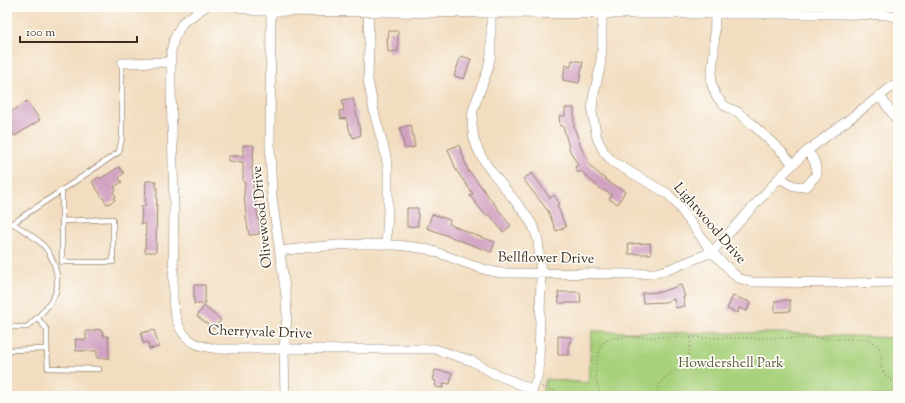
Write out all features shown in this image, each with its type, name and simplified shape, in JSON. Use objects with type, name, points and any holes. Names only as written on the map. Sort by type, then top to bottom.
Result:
[{"type":"street","name":"Cherryvale Drive","points":[[205,7],[183,22],[178,29],[174,39],[170,62],[174,175],[173,299],[174,314],[179,327],[185,336],[194,343],[217,349],[435,349],[472,361],[493,373],[532,390]]},
{"type":"street","points":[[238,7],[256,11],[602,14],[840,14],[887,15],[898,18]]},
{"type":"street","name":"Olivewood Drive","points":[[272,11],[270,148],[272,197],[286,296],[287,317],[284,349],[285,396]]},
{"type":"street","points":[[368,12],[368,80],[388,169],[386,244]]},
{"type":"street","points":[[491,13],[491,54],[488,69],[472,110],[472,124],[474,140],[480,154],[527,216],[534,228],[538,240],[541,274],[539,350],[537,378],[532,390]]},
{"type":"street","name":"Lightwood Drive","points":[[602,14],[602,49],[600,68],[593,98],[592,112],[597,138],[604,152],[613,162],[668,194],[712,252],[738,278],[752,282],[898,282]]},
{"type":"street","points":[[715,14],[714,52],[711,82],[716,96],[725,106],[738,112],[752,124],[793,164]]},
{"type":"street","points":[[122,63],[170,62]]},
{"type":"street","name":"Bellflower Drive","points":[[280,251],[348,244],[386,244],[425,249],[487,271],[541,274],[656,273],[677,267],[712,252],[780,177],[807,151],[898,82]]},
{"type":"street","points":[[880,96],[898,122]]},
{"type":"street","points":[[780,177],[790,185],[798,188],[807,186],[817,174],[814,158],[807,151]]},
{"type":"lane","points":[[7,227],[119,152],[122,136],[122,63]]},
{"type":"lane","points":[[62,190],[62,220],[62,262],[113,262],[113,219],[62,220]]},
{"type":"lane","points":[[7,327],[27,327],[38,318],[56,292],[54,259],[41,243],[12,224]]},
{"type":"lane","points":[[38,318],[47,330],[48,368],[99,369]]},
{"type":"lane","points":[[7,350],[47,349]]},
{"type":"path","points":[[601,396],[596,382],[597,354],[602,344],[612,338],[624,337],[868,339],[874,342],[881,352],[882,368],[885,374],[898,384]]},
{"type":"path","points":[[656,396],[659,385],[665,376],[688,362],[691,338]]},
{"type":"path","points":[[532,390],[570,396]]},
{"type":"green space","name":"Howdershell Park","points":[[592,331],[663,333],[785,333],[893,338],[894,360],[898,366],[898,396],[541,396],[546,379],[588,383]]},
{"type":"building","points":[[389,31],[398,31],[398,51],[388,52],[387,38]]},
{"type":"building","points":[[461,56],[471,59],[464,79],[454,76]]},
{"type":"building","points":[[572,60],[583,62],[579,83],[563,80],[565,65],[571,67]]},
{"type":"building","points":[[353,98],[361,135],[353,138],[346,118],[341,119],[339,111],[344,110],[342,100]]},
{"type":"building","points":[[27,101],[40,120],[15,136],[7,124],[7,115]]},
{"type":"building","points":[[565,108],[574,108],[574,127],[581,147],[591,167],[611,184],[625,191],[618,204],[609,199],[612,195],[599,188],[581,171],[578,173],[575,167],[578,165],[570,151],[563,126],[560,126],[559,116],[565,116]]},
{"type":"building","points":[[411,125],[415,147],[405,149],[400,128]]},
{"type":"building","points":[[243,145],[254,145],[252,169],[253,186],[260,230],[259,234],[249,235],[244,194],[245,182],[243,182],[243,162],[228,161],[228,156],[243,156]]},
{"type":"building","points":[[459,145],[469,173],[470,172],[511,226],[503,232],[489,214],[486,216],[470,196],[473,194],[456,170],[448,149]]},
{"type":"building","points":[[119,167],[124,173],[119,178],[122,182],[114,187],[116,190],[113,192],[116,197],[114,198],[115,200],[107,204],[92,182],[99,177],[100,179]]},
{"type":"building","points":[[532,173],[550,198],[554,195],[560,204],[557,205],[566,227],[556,231],[548,211],[523,179]]},
{"type":"building","points":[[146,181],[156,181],[157,187],[156,252],[145,252],[146,224],[141,224],[142,206],[145,206]]},
{"type":"building","points":[[407,208],[418,208],[418,226],[407,227]]},
{"type":"building","points":[[432,214],[450,220],[449,224],[495,242],[491,252],[427,228]]},
{"type":"building","points":[[650,243],[651,254],[629,254],[628,244]]},
{"type":"building","points":[[194,285],[205,285],[205,304],[194,304]]},
{"type":"building","points":[[681,285],[685,297],[683,297],[685,306],[676,308],[674,299],[665,302],[643,303],[642,293],[660,292]]},
{"type":"building","points":[[558,292],[580,292],[581,303],[559,303]]},
{"type":"building","points":[[733,296],[750,302],[747,311],[739,308],[738,313],[727,309]]},
{"type":"building","points":[[790,300],[790,311],[775,312],[775,301]]},
{"type":"building","points":[[204,306],[221,320],[214,329],[197,316]]},
{"type":"building","points":[[95,329],[101,330],[101,332],[103,332],[103,336],[108,336],[109,358],[97,358],[97,351],[76,351],[75,339],[86,340],[86,331],[95,331]]},
{"type":"building","points":[[154,330],[159,347],[149,349],[148,342],[143,343],[141,333]]},
{"type":"building","points":[[558,336],[571,337],[571,342],[569,342],[569,355],[558,355]]},
{"type":"building","points":[[435,370],[452,373],[450,384],[444,383],[443,388],[435,387],[436,381],[433,380]]}]
